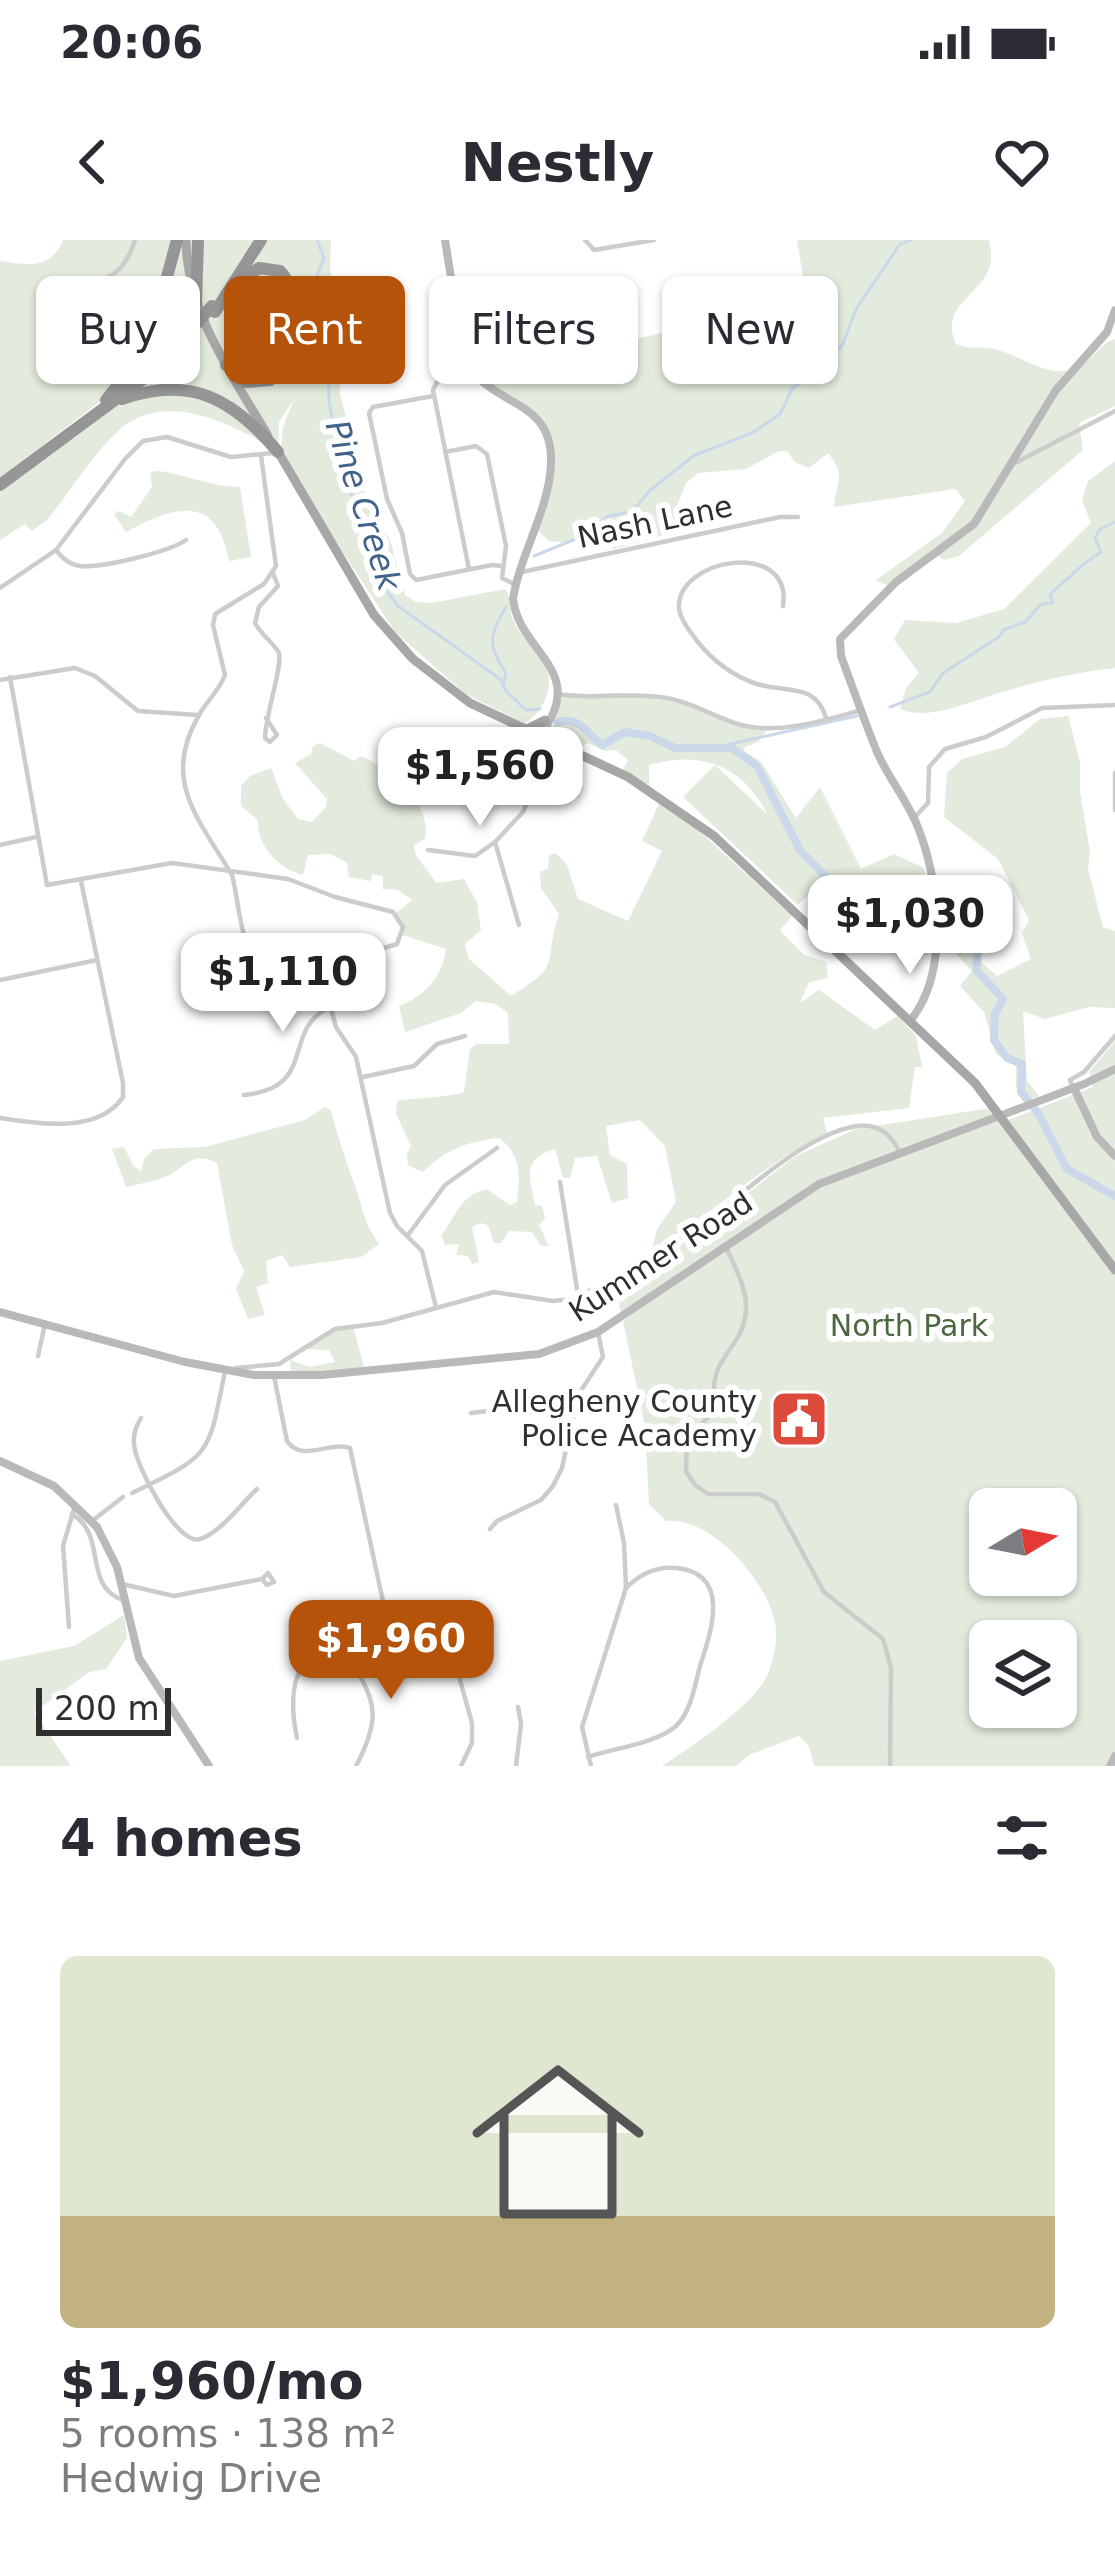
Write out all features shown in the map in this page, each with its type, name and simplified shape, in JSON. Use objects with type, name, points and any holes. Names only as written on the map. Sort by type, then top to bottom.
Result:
[{"type":"highway","points":[[108,402],[148,347],[178,240]]},
{"type":"highway","points":[[197,276],[198,240]]},
{"type":"highway","points":[[213,309],[258,240]]},
{"type":"highway","points":[[240,276],[258,240]]},
{"type":"highway","points":[[248,276],[259,268],[283,276]]},
{"type":"highway","points":[[0,482],[108,402],[191,333],[224,297]]},
{"type":"highway","points":[[108,402],[156,390],[201,393],[240,412],[278,452]]},
{"type":"main road","points":[[178,240],[188,276]]},
{"type":"main road","points":[[200,311],[224,361]]},
{"type":"main road","points":[[237,384],[365,601],[397,643],[456,694],[628,777],[697,822],[975,1083],[1115,1270]]},
{"type":"main road","points":[[524,730],[547,721],[556,744]]},
{"type":"street","points":[[111,276],[130,255],[135,240]]},
{"type":"street","points":[[163,276],[178,240]]},
{"type":"street","points":[[445,240],[452,276]]},
{"type":"street","points":[[585,240],[594,250],[654,240]]},
{"type":"street","points":[[910,1021],[929,992],[935,931],[928,860],[914,818],[882,762],[841,656],[841,637],[896,582],[974,524],[1056,390],[1107,332],[1115,310]]},
{"type":"street","points":[[437,384],[434,396],[470,569]]},
{"type":"street","points":[[428,850],[475,856],[523,812],[530,798],[539,736],[556,694],[551,665],[516,614],[516,584],[550,471],[548,443],[527,408],[487,384]]},
{"type":"street","points":[[434,396],[374,407],[369,412],[387,499],[414,579],[502,566]]},
{"type":"street","points":[[1013,464],[1115,411]]},
{"type":"street","points":[[0,588],[56,550],[143,441],[167,437],[226,457],[278,452]]},
{"type":"street","points":[[445,452],[476,446],[488,454],[506,546],[505,581],[516,584]]},
{"type":"street","points":[[10,677],[45,883],[53,886],[166,863],[230,870],[291,879],[335,897],[390,910],[398,916],[403,931],[394,947],[278,979],[259,972],[230,870],[197,818],[180,774],[198,715],[225,675],[213,626],[215,614],[264,584],[277,560],[260,456]]},
{"type":"street","name":"Nash Lane","points":[[520,572],[798,517]]},
{"type":"street","points":[[56,550],[66,561],[86,566],[171,549],[186,540]]},
{"type":"street","points":[[783,606],[779,577],[753,563],[697,574],[682,590],[679,606],[688,629],[722,665],[760,685],[809,693],[821,704],[826,718]]},
{"type":"street","points":[[266,718],[280,655],[255,623],[259,608],[278,586],[273,573]]},
{"type":"street","points":[[0,680],[80,669],[139,712],[198,715]]},
{"type":"street","points":[[556,694],[674,699],[754,728],[785,727],[862,710]]},
{"type":"street","points":[[914,818],[928,800],[929,766],[945,749],[986,737],[1042,708],[1115,705]]},
{"type":"street","points":[[1115,773],[1115,810]]},
{"type":"street","points":[[0,845],[36,837]]},
{"type":"street","points":[[495,842],[519,925]]},
{"type":"street","points":[[0,1118],[37,1125],[64,1123],[106,1113],[122,1100],[123,1083],[81,880]]},
{"type":"street","points":[[0,980],[98,960]]},
{"type":"street","points":[[320,969],[336,1027],[355,1053],[362,1077],[390,1214],[424,1255],[436,1307]]},
{"type":"street","points":[[244,1095],[268,1092],[290,1076],[309,1022],[330,1007]]},
{"type":"street","points":[[362,1077],[414,1066],[437,1044],[465,1036]]},
{"type":"street","points":[[1115,1036],[1072,1084],[1096,1138],[1115,1156]]},
{"type":"street","name":"Kummer Road","points":[[0,1312],[224,1371],[274,1376],[526,1357],[598,1332],[800,1195],[1115,1069]]},
{"type":"street","points":[[133,1493],[194,1463],[208,1445],[224,1371],[290,1360],[330,1330],[382,1323],[500,1291],[553,1301],[578,1296],[691,1231],[793,1154],[844,1129],[862,1125],[880,1129],[901,1154]]},
{"type":"street","points":[[408,1235],[449,1181],[497,1148]]},
{"type":"street","points":[[560,1182],[578,1296]]},
{"type":"street","points":[[725,1246],[743,1290],[746,1317],[715,1370],[716,1407],[687,1442],[686,1472],[708,1494],[759,1494],[775,1502],[824,1592],[884,1639],[890,1660],[890,1766]]},
{"type":"street","points":[[38,1356],[45,1324]]},
{"type":"street","points":[[490,1529],[550,1491],[562,1468],[581,1388],[603,1357],[598,1332]]},
{"type":"street","points":[[274,1376],[289,1446],[299,1452],[338,1445],[350,1448],[387,1622]]},
{"type":"street","points":[[471,1413],[521,1407],[573,1413]]},
{"type":"street","points":[[142,1418],[134,1446],[150,1485],[164,1510],[193,1540],[211,1533],[257,1490]]},
{"type":"street","points":[[0,1461],[42,1478],[74,1509],[91,1531],[99,1580],[110,1595],[125,1601]]},
{"type":"street","points":[[92,1520],[123,1497]]},
{"type":"street","points":[[591,1766],[582,1727],[626,1588],[616,1505]]},
{"type":"street","points":[[74,1509],[92,1520],[112,1554],[139,1658],[209,1766]]},
{"type":"street","points":[[69,1628],[63,1546],[74,1509]]},
{"type":"street","points":[[588,1756],[664,1733],[678,1724],[715,1616],[709,1587],[688,1570],[658,1569],[626,1588]]},
{"type":"street","points":[[122,1584],[174,1596],[262,1579]]},
{"type":"street","points":[[297,1738],[299,1674],[319,1646],[344,1633],[426,1615],[444,1626],[473,1728],[461,1766]]},
{"type":"street","points":[[344,1633],[374,1719],[371,1737],[356,1766]]},
{"type":"street","points":[[515,1766],[521,1724],[518,1707]]},
{"type":"street","points":[[1110,1766],[1115,1756]]},
{"type":"green space","points":[[63,240],[255,240],[232,276],[224,276],[224,288],[205,317],[224,299],[224,384],[259,388],[340,384],[369,510],[390,539],[405,595],[432,603],[505,589],[517,627],[548,671],[547,694],[535,715],[524,723],[467,695],[395,632],[281,448],[294,399],[279,422],[278,452],[199,415],[157,412],[137,418],[109,440],[47,520],[32,531],[25,524],[0,540],[0,485],[137,384],[200,384],[200,276],[36,276],[36,384],[123,384],[0,478],[0,261],[38,263],[52,256]]},
{"type":"green space","points":[[267,240],[331,240],[331,276],[289,276],[274,265],[253,265]]},
{"type":"green space","points":[[797,240],[989,240],[988,272],[953,318],[956,344],[994,349],[1045,369],[1066,371],[1082,365],[1115,339],[1115,406],[1079,423],[1083,450],[959,556],[944,560],[935,554],[891,587],[876,580],[942,533],[965,501],[955,489],[834,507],[839,474],[828,453],[809,468],[795,462],[787,451],[779,451],[746,469],[698,473],[686,483],[674,532],[613,549],[608,532],[600,525],[568,543],[549,541],[534,527],[548,469],[546,440],[532,415],[491,384],[638,384],[638,338],[662,333],[662,384],[838,384],[838,276],[803,276]]},
{"type":"green space","points":[[273,268],[284,276],[249,276],[256,269]]},
{"type":"green space","points":[[1115,461],[1115,668],[1044,681],[938,711],[900,709],[906,688],[919,673],[894,639],[905,620],[956,623],[1004,609],[1091,523],[1082,500],[1088,481]]},
{"type":"green space","points":[[150,472],[240,487],[251,557],[229,561],[214,524],[191,511],[160,516],[126,532],[114,514],[119,511],[131,517],[152,487]]},
{"type":"green space","points":[[620,693],[681,700],[739,725],[768,728],[744,751],[761,762],[796,818],[820,787],[861,869],[894,854],[924,868],[928,909],[921,926],[881,919],[847,892],[873,922],[931,929],[931,943],[868,930],[842,914],[819,890],[798,905],[683,797],[715,765],[686,759],[649,765],[649,789],[621,773],[628,760],[616,750],[604,751],[588,743],[578,748],[554,736],[563,695]],"holes":[[[715,765],[746,784],[767,814]]]},
{"type":"green space","points":[[1068,716],[1080,762],[1088,869],[1103,927],[1115,931],[1115,1008],[1089,1007],[1045,1019],[1023,1011],[1027,1081],[1039,1096],[1023,1102],[1016,1087],[1016,1066],[996,1054],[984,1012],[960,986],[972,971],[949,947],[938,944],[939,930],[977,940],[982,963],[997,976],[1031,959],[1022,933],[1029,920],[998,859],[944,817],[947,773],[962,759],[1005,747],[1040,719]]},
{"type":"green space","points":[[320,743],[354,761],[360,756],[371,761],[416,801],[426,826],[425,839],[414,845],[416,855],[436,883],[464,879],[477,902],[481,930],[465,944],[469,959],[511,996],[539,976],[549,962],[559,914],[541,888],[540,872],[548,868],[549,855],[556,853],[567,865],[578,899],[628,921],[662,851],[642,841],[662,797],[792,916],[780,930],[803,954],[826,962],[828,978],[809,982],[800,1003],[819,990],[875,1030],[897,1016],[916,1036],[922,1067],[915,1067],[909,1108],[823,1118],[827,1133],[781,1159],[652,1250],[657,1229],[676,1202],[665,1146],[640,1120],[606,1126],[610,1155],[627,1164],[628,1198],[612,1203],[597,1156],[575,1158],[570,1178],[563,1178],[555,1149],[537,1158],[530,1170],[535,1205],[542,1206],[545,1218],[539,1225],[549,1246],[541,1246],[532,1232],[509,1231],[501,1243],[494,1243],[488,1225],[480,1223],[472,1227],[479,1262],[472,1264],[468,1256],[456,1255],[459,1244],[445,1245],[441,1236],[470,1197],[486,1189],[510,1205],[517,1202],[516,1159],[499,1138],[457,1148],[423,1172],[408,1165],[411,1146],[396,1114],[397,1101],[464,1092],[470,1049],[477,1044],[509,1044],[508,1013],[496,1004],[476,1001],[461,1013],[405,1032],[399,1006],[431,984],[446,949],[402,935],[396,913],[412,900],[398,890],[383,889],[383,876],[372,874],[371,881],[349,877],[347,863],[331,854],[308,855],[303,875],[278,862],[265,848],[258,820],[241,806],[241,786],[250,776],[271,768],[283,799],[298,819],[312,822],[327,799],[295,763]]},
{"type":"green space","name":"North Park","points":[[1115,1041],[1115,1766],[814,1766],[809,1746],[799,1736],[749,1755],[736,1766],[662,1766],[720,1725],[760,1687],[773,1659],[776,1630],[764,1594],[737,1557],[702,1529],[666,1521],[649,1504],[645,1426],[623,1321],[632,1314],[631,1308],[621,1314],[615,1281],[684,1242],[796,1156],[856,1129],[991,1108],[1003,1122],[1093,1087],[1089,1072]]},
{"type":"green space","points":[[325,1107],[331,1110],[366,1220],[379,1244],[361,1257],[290,1267],[282,1255],[266,1261],[268,1283],[256,1287],[265,1315],[248,1319],[236,1289],[244,1271],[232,1245],[217,1163],[194,1159],[165,1177],[126,1187],[112,1149],[124,1147],[141,1172],[144,1159],[154,1149],[205,1147],[305,1120]]},
{"type":"green space","points":[[353,1326],[365,1371],[292,1377],[290,1360],[310,1367],[335,1362],[329,1350],[305,1349],[330,1331]]},
{"type":"green space","points":[[124,1615],[127,1638],[106,1669],[89,1672],[34,1712],[71,1766],[0,1766],[0,1661],[74,1646]]},
{"type":"waterway","name":"Pine Creek","points":[[317,240],[324,258],[314,283],[320,295],[315,316],[334,324],[336,331],[328,350],[335,434],[347,484],[375,546],[383,586],[398,606],[500,679],[526,710],[540,709]]},
{"type":"waterway","points":[[534,556],[583,536],[608,516],[632,512],[649,491],[695,455],[752,433],[780,414],[793,387],[816,375],[843,344],[856,309],[900,244],[912,240]]},
{"type":"waterway","points":[[890,707],[930,692],[943,673],[1003,630],[1025,622],[1041,604],[1053,603],[1050,594],[1101,552],[1095,538],[1100,529],[1115,522]]},
{"type":"waterway","points":[[503,685],[506,673],[492,640],[506,607]]},
{"type":"waterway","points":[[721,746],[857,716]]},
{"type":"waterway","name":"Pine Creek","points":[[558,722],[578,724],[602,745],[625,732],[650,736],[675,748],[732,748],[757,766],[800,850],[867,919],[903,935],[955,936],[978,950],[976,970],[1003,999],[995,1014],[994,1040],[1007,1058],[1022,1064],[1021,1092],[1038,1113],[1067,1169],[1115,1196]]},
{"type":"place","name":"Allegheny County Police Academy","points":[[799,1419]]}]
